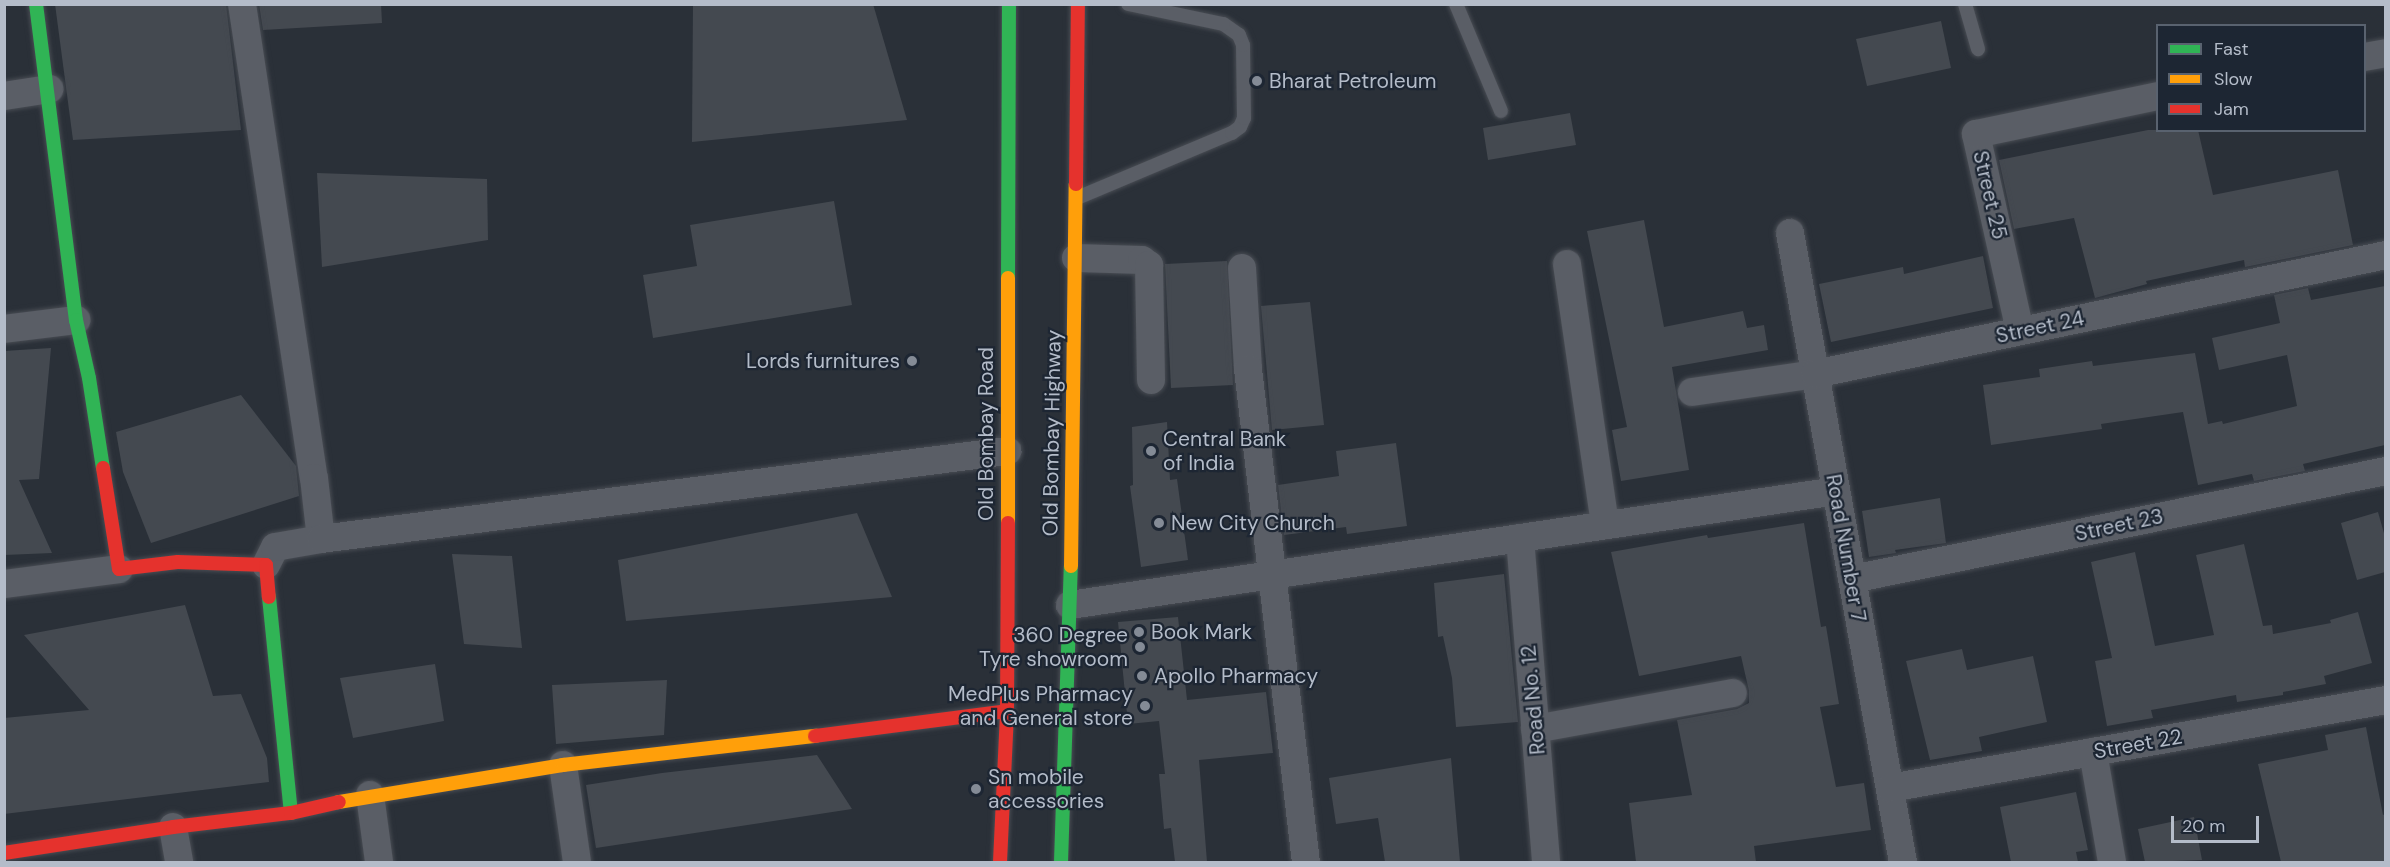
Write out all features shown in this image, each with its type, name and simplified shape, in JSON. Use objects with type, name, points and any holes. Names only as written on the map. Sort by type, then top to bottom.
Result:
[{"type":"street","points":[[36,4],[49,90],[76,320],[89,378],[119,569]]},
{"type":"street","points":[[242,4],[314,478],[321,538]]},
{"type":"street","name":"Old Bombay Road","points":[[1000,862],[1007,711],[1009,4]]},
{"type":"street","name":"Old Bombay Highway","points":[[1061,862],[1070,605],[1078,4]]},
{"type":"street","points":[[2366,57],[2385,53]]},
{"type":"street","points":[[4,96],[49,90]]},
{"type":"street","name":"Street 25","points":[[2020,331],[1976,134],[2156,96]]},
{"type":"street","name":"Road Number 7","points":[[1790,233],[1903,862]]},
{"type":"street","name":"Street 24","points":[[1692,392],[1815,374],[2385,255]]},
{"type":"street","points":[[1076,258],[1142,260],[1149,265],[1151,381]]},
{"type":"street","points":[[1567,264],[1605,525]]},
{"type":"street","points":[[1242,268],[1248,369],[1306,862]]},
{"type":"street","points":[[4,329],[76,320]]},
{"type":"street","points":[[291,813],[266,565],[275,547],[321,538],[1007,451]]},
{"type":"street","name":"Street 23","points":[[1852,579],[2385,471]]},
{"type":"street","points":[[1070,605],[1836,491]]},
{"type":"street","name":"Road No. 12","points":[[1520,538],[1546,862]]},
{"type":"street","points":[[4,584],[178,562],[266,565]]},
{"type":"street","points":[[1535,729],[1733,693]]},
{"type":"street","name":"Street 22","points":[[1890,789],[2385,700]]},
{"type":"street","points":[[4,853],[173,826],[291,813],[370,795],[563,765],[779,741],[1007,711]]},
{"type":"street","points":[[2093,752],[2112,862]]},
{"type":"street","points":[[563,765],[577,862]]},
{"type":"street","points":[[370,795],[379,862]]},
{"type":"street","points":[[173,826],[179,862]]},
{"type":"lane","points":[[1077,198],[1232,133],[1240,127],[1244,118],[1244,45],[1239,35],[1223,24],[1128,4]]},
{"type":"lane","points":[[1456,4],[1501,111]]},
{"type":"lane","points":[[1965,4],[1978,49]]},
{"type":"building","points":[[55,4],[226,4],[241,130],[73,140]]},
{"type":"building","points":[[259,4],[381,4],[382,23],[263,30]]},
{"type":"building","points":[[693,4],[873,4],[907,120],[692,142]]},
{"type":"building","points":[[1941,21],[1951,68],[1867,86],[1856,39]]},
{"type":"building","points":[[1570,113],[1576,145],[1488,160],[1483,128]]},
{"type":"building","points":[[2148,130],[2198,132],[2213,195],[2338,170],[2353,245],[2245,267],[2244,260],[2146,281],[2147,284],[2095,298],[2074,218],[2014,229],[1999,160]]},
{"type":"building","points":[[317,173],[487,179],[488,240],[322,267]]},
{"type":"building","points":[[834,201],[852,305],[653,338],[643,275],[697,266],[690,225]]},
{"type":"building","points":[[1644,220],[1664,327],[1743,311],[1747,328],[1764,325],[1768,350],[1672,367],[1689,470],[1621,481],[1612,430],[1627,427],[1587,231]]},
{"type":"building","points":[[1983,256],[1993,308],[1831,342],[1819,284],[1903,267],[1904,274]]},
{"type":"building","points":[[1227,261],[1233,385],[1171,388],[1165,264]]},
{"type":"building","points":[[2385,286],[2385,445],[2303,464],[2305,471],[2254,481],[2252,474],[2198,485],[2183,412],[2101,424],[2102,429],[1991,445],[1983,385],[2040,377],[2039,369],[2092,361],[2093,366],[2195,353],[2208,424],[2222,421],[2223,424],[2297,406],[2287,355],[2219,370],[2212,338],[2280,323],[2274,295],[2308,288],[2311,300]]},
{"type":"building","points":[[1310,302],[1324,425],[1272,430],[1261,306]]},
{"type":"building","points":[[51,348],[39,479],[19,480],[52,553],[4,555],[4,351]]},
{"type":"building","points":[[241,395],[296,466],[299,496],[151,543],[123,472],[116,432]]},
{"type":"building","name":"New City Church","points":[[1167,422],[1170,480],[1177,479],[1188,560],[1141,567],[1130,486],[1133,485],[1132,427]]},
{"type":"building","points":[[1396,443],[1407,526],[1347,534],[1346,527],[1284,535],[1278,485],[1339,476],[1336,451]]},
{"type":"building","points":[[1940,498],[1946,543],[1895,550],[1896,553],[1869,557],[1862,511]]},
{"type":"building","points":[[2378,512],[2385,537],[2385,572],[2357,580],[2341,523]]},
{"type":"building","points":[[857,513],[892,597],[626,621],[618,560]]},
{"type":"building","points":[[1804,523],[1821,627],[1826,626],[1839,704],[1820,707],[1836,787],[1864,783],[1871,830],[1754,846],[1756,862],[1636,862],[1629,803],[1692,795],[1677,720],[1737,709],[1749,703],[1749,691],[1741,656],[1639,676],[1611,552],[1707,535],[1708,538]]},
{"type":"building","points":[[2244,544],[2263,626],[2272,625],[2273,634],[2331,623],[2330,620],[2358,612],[2372,663],[2324,676],[2326,684],[2283,692],[2283,695],[2237,702],[2236,695],[2151,710],[2153,718],[2107,726],[2095,661],[2112,658],[2091,562],[2135,552],[2155,646],[2214,635],[2196,555]]},
{"type":"building","points":[[452,554],[512,556],[522,648],[464,644]]},
{"type":"building","points":[[1504,574],[1518,722],[1456,727],[1452,678],[1443,636],[1438,637],[1434,583]]},
{"type":"building","points":[[185,605],[213,696],[241,694],[267,758],[269,782],[4,814],[4,718],[89,710],[24,635]]},
{"type":"building","points":[[1178,617],[1187,700],[1266,692],[1273,753],[1199,760],[1207,862],[1175,862],[1171,828],[1164,829],[1159,774],[1165,774],[1159,721],[1128,724],[1118,622]]},
{"type":"building","points":[[1962,649],[1967,670],[2033,656],[2047,722],[1979,737],[1982,751],[1930,760],[1906,661]]},
{"type":"building","points":[[435,664],[444,721],[353,738],[340,678]]},
{"type":"building","points":[[667,680],[664,735],[556,744],[552,685]]},
{"type":"building","points":[[2366,727],[2383,815],[2385,814],[2385,862],[2281,862],[2258,764],[2328,750],[2325,735]]},
{"type":"building","points":[[817,755],[852,809],[596,848],[586,785],[662,773]]},
{"type":"building","points":[[1451,758],[1460,862],[1385,862],[1378,818],[1336,824],[1329,778]]},
{"type":"building","points":[[2076,792],[2088,850],[2076,852],[2078,862],[2011,862],[2000,807]]},
{"type":"building","points":[[2194,817],[2202,860],[2145,862],[2138,829]]},
{"type":"traffic: fast","points":[[36,4],[76,320],[89,378],[103,468]]},
{"type":"traffic: fast","points":[[1008,278],[1009,4]]},
{"type":"traffic: fast","points":[[1061,862],[1071,566]]},
{"type":"traffic: fast","points":[[269,597],[291,813]]},
{"type":"traffic: slow","points":[[1071,566],[1076,184]]},
{"type":"traffic: slow","points":[[1008,278],[1008,523]]},
{"type":"traffic: slow","points":[[339,802],[563,765],[815,736]]},
{"type":"traffic: jam","points":[[1076,184],[1078,4]]},
{"type":"traffic: jam","points":[[103,468],[119,569],[178,562],[266,565],[269,597]]},
{"type":"traffic: jam","points":[[1000,862],[1007,711],[1008,523]]},
{"type":"traffic: jam","points":[[815,736],[1007,711]]},
{"type":"traffic: jam","points":[[4,853],[173,827],[291,813],[339,802]]},
{"type":"place","name":"Bharat Petroleum","points":[[1257,81]]},
{"type":"place","name":"Lords furnitures","points":[[912,361]]},
{"type":"place","name":"Central Bank of India","points":[[1151,451]]},
{"type":"place","name":"New City Church","points":[[1159,523]]},
{"type":"place","name":"Book Mark","points":[[1139,632]]},
{"type":"place","name":"360 Degree Tyre showroom","points":[[1140,647]]},
{"type":"place","name":"Apollo Pharmacy","points":[[1142,676]]},
{"type":"place","name":"MedPlus Pharmacy and General store","points":[[1145,706]]},
{"type":"place","name":"Sn mobile accessories","points":[[976,789]]}]
